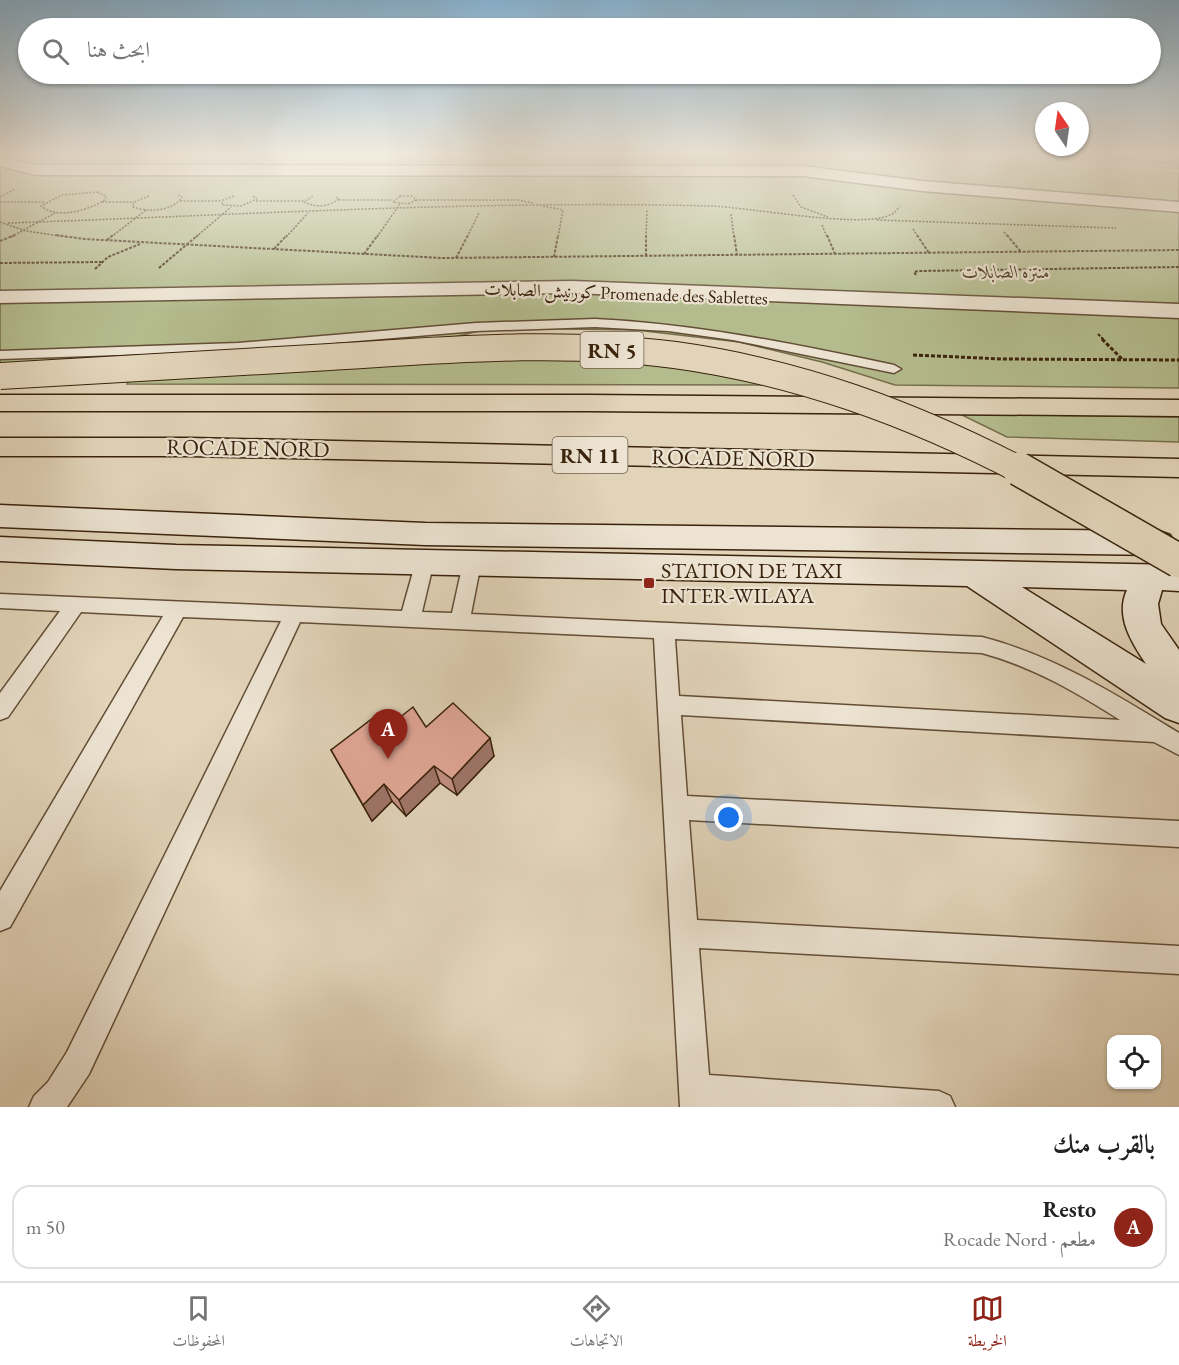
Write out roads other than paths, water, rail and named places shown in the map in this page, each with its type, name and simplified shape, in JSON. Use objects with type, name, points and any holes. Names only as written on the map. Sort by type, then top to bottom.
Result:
[{"type":"highway","name":"RN 5","points":[[0,376],[481,348],[568,347],[645,352],[709,360],[791,378],[859,398],[947,433],[1170,572]]},
{"type":"highway","name":"ROCADE NORD","points":[[0,403],[588,402],[1179,408]]},
{"type":"highway","name":"ROCADE NORD","points":[[0,447],[199,447],[1179,468]]},
{"type":"street","points":[[1163,206],[1179,207]]},
{"type":"street","name":"كورنيش الصابلات Promenade des Sablettes","points":[[0,297],[572,287],[1179,311]]},
{"type":"street","points":[[0,516],[425,534],[1179,543]]},
{"type":"street","points":[[0,549],[176,556],[976,575],[1170,572]]},
{"type":"street","points":[[1170,572],[1140,601],[1141,616],[1158,651],[1179,676]]},
{"type":"street","points":[[976,575],[1169,719]]},
{"type":"lane","points":[[0,355],[252,346],[492,325],[585,323],[645,326],[714,334],[894,369]]},
{"type":"lane","points":[[410,619],[424,561]]},
{"type":"lane","points":[[460,621],[472,563]]},
{"type":"lane","points":[[0,601],[982,645],[1048,666],[1169,719],[1179,745]]},
{"type":"lane","points":[[0,710],[75,604]]},
{"type":"lane","points":[[0,917],[177,609]]},
{"type":"lane","points":[[45,1107],[59,1093],[78,1063],[294,614]]},
{"type":"lane","points":[[664,630],[695,1099],[939,1107]]},
{"type":"lane","points":[[669,705],[1169,719]]},
{"type":"lane","points":[[676,807],[1179,834]]},
{"type":"lane","points":[[684,933],[1179,960]]},
{"type":"place","name":"STATION DE TAXI INTER-WILAYA","points":[[649,583]]},
{"type":"place","name":"Resto","points":[[388,759]]},
{"type":"park label","name":"منتزه الصابلات","points":[[1006,271]]}]
